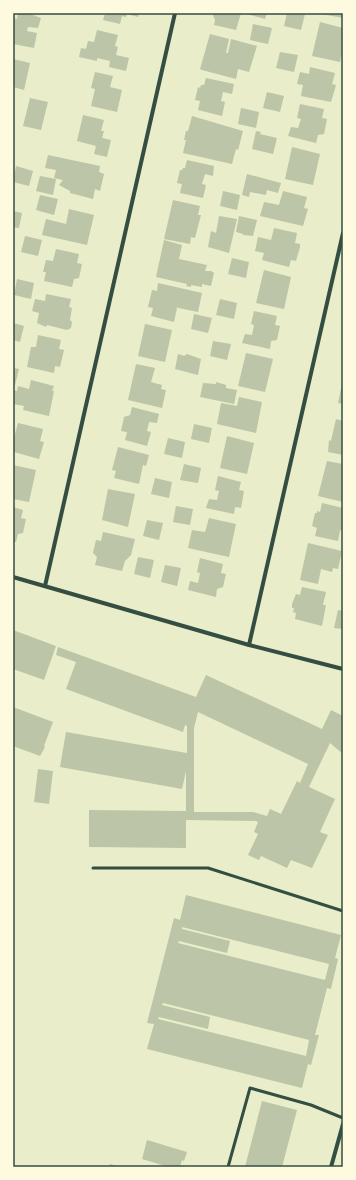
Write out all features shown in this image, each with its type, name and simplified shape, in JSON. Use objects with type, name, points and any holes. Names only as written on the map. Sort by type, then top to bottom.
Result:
[{"type":"street","points":[[45,586],[175,13]]},
{"type":"street","points":[[249,645],[343,233]]},
{"type":"street","points":[[13,577],[249,645],[343,669]]},
{"type":"street","points":[[331,1167],[343,1124]]},
{"type":"lane","points":[[93,868],[208,868],[343,911]]},
{"type":"lane","points":[[228,1167],[250,1088],[311,1105],[343,1118]]},
{"type":"building","points":[[18,13],[28,13],[41,18],[38,28],[28,27],[27,31],[37,33],[34,48],[13,44],[13,21],[14,18],[17,19]]},
{"type":"building","points":[[105,13],[139,13],[138,17],[127,14],[126,17],[122,16],[120,24],[103,20]]},
{"type":"building","points":[[212,13],[241,13],[236,30],[214,25],[215,20]]},
{"type":"building","points":[[243,13],[267,13],[265,19]]},
{"type":"building","points":[[287,13],[305,14],[301,30],[284,26]]},
{"type":"building","points":[[343,13],[343,18],[321,14]]},
{"type":"building","points":[[320,22],[343,28],[343,47],[340,62],[312,56]]},
{"type":"building","points":[[253,24],[272,28],[268,44],[250,40]]},
{"type":"building","points":[[97,30],[118,35],[115,46],[118,47],[116,55],[129,58],[126,71],[109,67],[110,61],[97,58],[97,61],[79,57],[81,48],[86,49],[88,41],[94,42]]},
{"type":"building","points":[[210,34],[229,39],[226,53],[228,53],[231,39],[257,46],[249,72],[238,69],[236,79],[200,69]]},
{"type":"building","points":[[280,52],[298,55],[294,72],[276,68]]},
{"type":"building","points":[[13,59],[30,63],[24,90],[13,87]]},
{"type":"building","points":[[310,67],[335,73],[332,84],[336,85],[331,102],[301,96],[303,85],[297,84],[300,72],[309,74]]},
{"type":"building","points":[[95,72],[113,76],[110,87],[122,90],[117,112],[91,106],[95,89],[91,88]]},
{"type":"building","points":[[206,78],[234,84],[232,94],[223,92],[221,101],[225,102],[222,116],[198,110],[200,101],[195,100],[198,87],[200,88],[201,85],[204,85]]},
{"type":"building","points":[[267,92],[284,96],[280,112],[263,108]]},
{"type":"building","points":[[30,98],[48,102],[41,130],[23,126]]},
{"type":"building","points":[[300,104],[324,109],[322,118],[327,119],[324,134],[318,135],[316,143],[288,136],[291,127],[298,128],[301,119],[297,118]]},
{"type":"building","points":[[241,108],[259,112],[256,128],[238,124]]},
{"type":"building","points":[[83,115],[104,120],[101,131],[104,131],[102,138],[111,140],[107,157],[94,154],[96,146],[77,141]]},
{"type":"building","points":[[192,116],[243,131],[238,150],[236,149],[232,164],[183,153],[186,140],[184,140],[186,131],[188,131]]},
{"type":"building","points":[[256,131],[261,132],[260,134],[277,138],[273,154],[252,149]]},
{"type":"building","points":[[292,147],[320,154],[313,185],[285,179]]},
{"type":"building","points":[[48,155],[100,166],[99,172],[104,174],[100,191],[95,189],[93,199],[70,193],[70,191],[59,185],[63,180],[54,178],[56,170],[45,168]]},
{"type":"building","points":[[187,160],[214,166],[213,176],[205,174],[202,184],[206,185],[203,198],[180,193],[182,184],[177,183],[180,170],[185,168]]},
{"type":"building","points":[[16,166],[33,171],[29,186],[13,182]]},
{"type":"building","points":[[247,174],[281,183],[278,193],[267,190],[266,195],[250,192],[249,197],[242,195]]},
{"type":"building","points":[[40,176],[56,179],[53,195],[36,191]]},
{"type":"building","points":[[223,191],[240,195],[237,210],[220,206]]},
{"type":"building","points":[[283,191],[307,197],[304,208],[308,209],[303,226],[260,216],[264,202],[279,205]]},
{"type":"building","points":[[40,195],[58,199],[54,215],[36,210]]},
{"type":"building","points":[[173,200],[200,206],[198,215],[201,215],[195,238],[191,237],[190,244],[164,239]]},
{"type":"building","points":[[69,209],[94,215],[87,245],[42,235],[46,219],[66,224]]},
{"type":"building","points":[[13,211],[22,213],[19,228],[13,227]]},
{"type":"building","points":[[219,216],[237,219],[229,253],[208,247],[211,231],[216,233]]},
{"type":"building","points":[[239,216],[257,220],[253,236],[243,235],[236,232]]},
{"type":"building","points":[[274,228],[297,233],[295,243],[300,244],[300,247],[296,261],[291,260],[289,267],[262,260],[264,253],[255,251],[258,237],[271,240]]},
{"type":"building","points":[[25,236],[42,240],[38,256],[21,252]]},
{"type":"building","points":[[164,240],[182,245],[179,259],[207,265],[205,271],[211,271],[214,273],[211,286],[202,284],[202,287],[191,285],[191,287],[186,286],[187,284],[156,277]]},
{"type":"building","points":[[56,249],[79,254],[77,263],[82,264],[79,278],[74,279],[72,287],[44,281],[46,272],[43,272],[46,260],[53,261]]},
{"type":"building","points":[[232,258],[249,262],[246,278],[228,274]]},
{"type":"building","points":[[264,270],[291,277],[284,309],[256,303]]},
{"type":"building","points":[[17,279],[34,283],[31,299],[14,295]]},
{"type":"building","points":[[158,283],[202,293],[198,312],[174,307],[177,308],[174,322],[151,316],[153,308],[148,307],[152,290],[157,291]]},
{"type":"building","points":[[46,294],[71,299],[69,307],[72,308],[70,320],[72,322],[71,328],[67,330],[47,325],[46,327],[37,323],[39,313],[32,311],[35,299],[45,301]]},
{"type":"building","points":[[220,299],[237,303],[234,319],[216,315]]},
{"type":"building","points":[[254,311],[277,316],[275,325],[280,326],[277,340],[271,341],[270,349],[242,343],[245,334],[252,335],[254,325],[251,324]]},
{"type":"building","points":[[194,314],[212,318],[208,333],[191,329]]},
{"type":"building","points":[[13,323],[24,326],[20,342],[13,340]]},
{"type":"building","points":[[145,324],[172,330],[165,362],[138,356]]},
{"type":"building","points":[[38,335],[61,340],[59,349],[64,350],[60,367],[55,366],[54,373],[27,367],[31,347],[36,347]]},
{"type":"building","points":[[213,341],[231,344],[227,360],[210,356]]},
{"type":"building","points":[[246,353],[273,359],[265,392],[238,386]]},
{"type":"building","points":[[178,354],[184,356],[187,354],[201,359],[198,375],[175,369]]},
{"type":"building","points":[[136,364],[155,368],[151,382],[162,385],[161,389],[166,390],[162,408],[128,400]]},
{"type":"building","points":[[13,368],[19,369],[15,385],[13,385]]},
{"type":"building","points":[[31,380],[54,386],[49,416],[23,410],[24,406],[13,404],[14,390],[17,391],[18,386],[29,389]]},
{"type":"building","points":[[216,382],[226,385],[226,388],[237,390],[234,404],[200,397],[203,383],[216,384]]},
{"type":"building","points":[[343,384],[343,404],[338,403]]},
{"type":"building","points":[[239,397],[262,402],[256,433],[217,424],[221,403],[237,406]]},
{"type":"building","points":[[132,407],[159,414],[157,423],[149,422],[147,431],[151,432],[147,446],[125,440],[127,432],[121,431],[124,417],[130,415]]},
{"type":"building","points":[[336,419],[343,421],[343,455],[328,452],[329,440],[331,441]]},
{"type":"building","points":[[18,423],[43,429],[40,441],[44,442],[39,459],[14,452],[13,455],[13,441]]},
{"type":"building","points":[[194,424],[212,428],[209,443],[191,439]]},
{"type":"building","points":[[227,436],[254,443],[247,474],[220,468]]},
{"type":"building","points":[[168,438],[185,442],[182,458],[164,454]]},
{"type":"building","points":[[118,447],[149,455],[146,466],[143,465],[139,484],[114,478],[116,471],[112,470]]},
{"type":"building","points":[[327,461],[343,464],[343,502],[318,496]]},
{"type":"building","points":[[184,464],[201,468],[198,483],[180,480]]},
{"type":"building","points":[[13,465],[36,470],[29,502],[13,499]]},
{"type":"building","points":[[218,476],[241,482],[239,490],[244,491],[241,508],[235,507],[234,514],[206,508],[209,499],[217,500],[219,491],[215,490]]},
{"type":"building","points":[[155,478],[172,482],[169,498],[151,494]]},
{"type":"building","points":[[108,489],[135,494],[128,527],[102,520]]},
{"type":"building","points":[[322,503],[343,508],[343,531],[340,530],[338,541],[315,536],[317,528],[312,526],[315,513],[317,513],[317,511],[320,512]]},
{"type":"building","points":[[176,506],[193,509],[190,525],[173,522]]},
{"type":"building","points":[[13,507],[23,510],[21,518],[26,519],[23,533],[18,534],[16,542],[13,542]]},
{"type":"building","points":[[209,518],[236,524],[229,557],[188,548],[192,530],[205,532]]},
{"type":"building","points":[[147,520],[163,523],[159,540],[143,536]]},
{"type":"building","points":[[103,532],[135,539],[131,555],[125,561],[122,571],[95,565],[97,557],[93,553],[96,540],[101,541]]},
{"type":"building","points":[[308,543],[342,551],[338,569],[333,568],[332,572],[321,569],[318,584],[300,580]]},
{"type":"building","points":[[138,557],[154,560],[150,578],[134,574]]},
{"type":"building","points":[[200,558],[223,564],[221,573],[226,574],[223,587],[217,589],[216,597],[188,590],[190,581],[198,583],[200,573],[197,572]]},
{"type":"building","points":[[165,565],[181,568],[177,586],[161,582]]},
{"type":"building","points":[[302,587],[326,592],[323,605],[326,605],[322,626],[295,619],[296,613],[293,612],[294,608],[292,608],[292,604],[296,594],[300,595]]},
{"type":"building","points":[[338,610],[343,611],[343,629],[334,628]]},
{"type":"building","points":[[13,630],[56,646],[44,680],[13,669]]},
{"type":"building","points":[[58,647],[196,697],[206,675],[322,729],[331,710],[343,716],[343,754],[330,743],[309,787],[335,799],[320,832],[328,835],[312,868],[291,860],[287,868],[261,856],[259,860],[248,855],[258,834],[254,832],[258,822],[256,821],[186,820],[186,848],[89,847],[89,810],[186,811],[186,771],[182,789],[60,767],[66,732],[187,753],[187,726],[185,725],[183,732],[66,689],[76,662],[56,655]],"holes":[[[198,712],[308,764],[300,783],[297,781],[281,814],[270,809],[267,816],[253,812],[194,812],[194,728]]]},
{"type":"building","points":[[13,707],[53,722],[44,746],[45,747],[40,756],[13,746]]},
{"type":"building","points":[[38,769],[53,771],[49,804],[34,802]]},
{"type":"building","points":[[186,895],[341,935],[335,958],[338,959],[331,989],[327,988],[315,1035],[319,1035],[311,1065],[308,1064],[302,1088],[147,1049],[154,1024],[147,1023],[174,918],[180,920]],"holes":[[[182,927],[329,964],[325,980],[178,943],[179,941],[227,953],[230,941],[182,929]],[[163,1003],[309,1040],[306,1056],[158,1019],[159,1017],[208,1029],[210,1017],[162,1005]]]},
{"type":"building","points":[[262,1101],[297,1110],[282,1167],[245,1167]]},
{"type":"building","points":[[147,1140],[187,1152],[180,1167],[169,1167],[142,1159]]},
{"type":"building","points":[[110,1164],[120,1167],[109,1167]]}]
